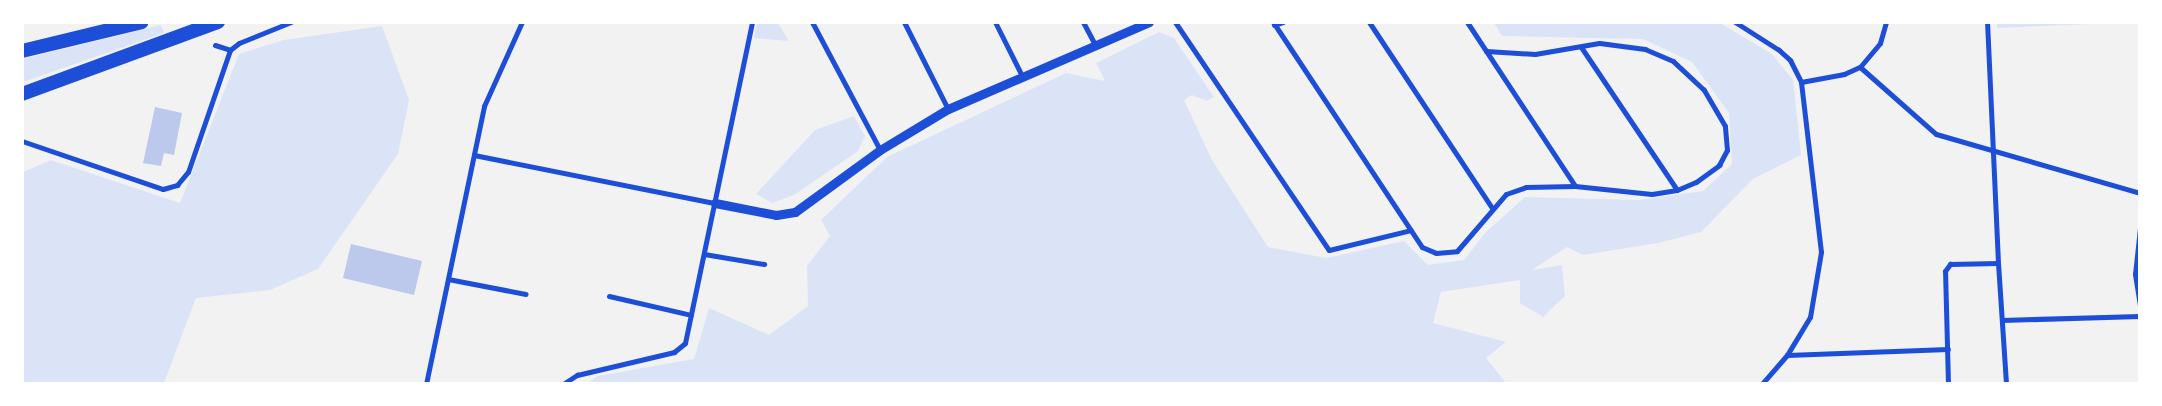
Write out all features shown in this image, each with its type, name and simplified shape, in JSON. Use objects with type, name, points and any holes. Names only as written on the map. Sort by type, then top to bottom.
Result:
[{"type":"highway","points":[[22,51],[142,22]]},
{"type":"highway","points":[[22,94],[218,22]]},
{"type":"street","points":[[22,141],[163,189],[177,186],[188,172],[230,50],[239,43],[292,22]]},
{"type":"street","points":[[426,384],[484,106],[522,22]]},
{"type":"street","points":[[563,384],[577,375],[681,348],[691,315],[752,22]]},
{"type":"street","points":[[812,22],[880,150]]},
{"type":"street","points":[[904,22],[948,109]]},
{"type":"street","points":[[995,22],[1022,76]]},
{"type":"street","points":[[1084,22],[1095,45]]},
{"type":"street","points":[[474,155],[776,215],[795,212],[880,150],[948,109],[1149,22]]},
{"type":"street","points":[[1174,22],[1329,250],[1411,230]]},
{"type":"street","points":[[1284,22],[1274,24],[1422,247],[1436,253],[1457,251],[1506,194],[1526,187],[1575,186],[1652,194],[1677,190],[1696,182],[1719,165],[1727,150],[1724,126],[1704,90],[1673,61],[1645,49],[1599,43],[1535,54],[1486,52]]},
{"type":"street","points":[[1369,22],[1492,209]]},
{"type":"street","points":[[1467,22],[1575,186]]},
{"type":"street","points":[[1735,22],[1779,50],[1790,60],[1801,82],[1821,252],[1810,317],[1786,354],[1762,384]]},
{"type":"street","points":[[1801,82],[1844,74],[1860,67],[1880,43],[1886,22]]},
{"type":"street","points":[[1987,22],[1992,150],[2006,384]]},
{"type":"street","points":[[215,45],[230,50]]},
{"type":"street","points":[[1581,47],[1677,190]]},
{"type":"street","points":[[1860,67],[1927,128],[1992,150],[2140,193]]},
{"type":"street","points":[[2140,228],[2136,274],[2140,305]]},
{"type":"street","points":[[704,254],[764,264]]},
{"type":"street","points":[[1948,384],[1945,271],[1950,264],[1998,263]]},
{"type":"street","points":[[448,279],[526,294]]},
{"type":"street","points":[[609,296],[691,315]]},
{"type":"street","points":[[2002,320],[2140,316]]},
{"type":"street","points":[[1786,354],[1948,349]]},
{"type":"shaded area","points":[[1997,22],[2136,22],[1997,28]]},
{"type":"shaded area","points":[[757,23],[778,23],[789,41],[754,38]]},
{"type":"shaded area","points":[[1494,23],[1720,23],[1772,54],[1793,80],[1801,155],[1753,179],[1701,232],[1658,243],[1583,255],[1567,247],[1532,270],[1562,265],[1565,296],[1543,317],[1520,303],[1520,280],[1441,292],[1433,323],[1506,342],[1486,358],[1506,383],[589,383],[597,376],[694,359],[709,308],[769,335],[808,306],[807,266],[830,236],[821,220],[887,157],[1066,73],[1105,81],[1096,63],[1159,32],[1174,38],[1214,97],[1207,101],[1192,95],[1184,100],[1212,160],[1268,247],[1326,258],[1404,241],[1428,265],[1464,260],[1485,233],[1525,197],[1639,200],[1703,191],[1732,164],[1729,113],[1692,62],[1643,39],[1502,36]]},
{"type":"shaded area","points":[[161,25],[164,33],[23,82],[23,59]]},
{"type":"shaded area","points":[[382,26],[409,100],[398,154],[318,269],[270,290],[196,298],[164,383],[23,383],[23,172],[51,160],[180,203],[239,54],[284,40]]},
{"type":"shaded area","points":[[854,116],[865,136],[858,151],[794,195],[772,203],[756,194],[815,130]]},
{"type":"building","points":[[155,107],[182,113],[174,155],[164,153],[161,166],[143,163]]},
{"type":"building","points":[[351,244],[422,261],[414,295],[343,278]]}]
